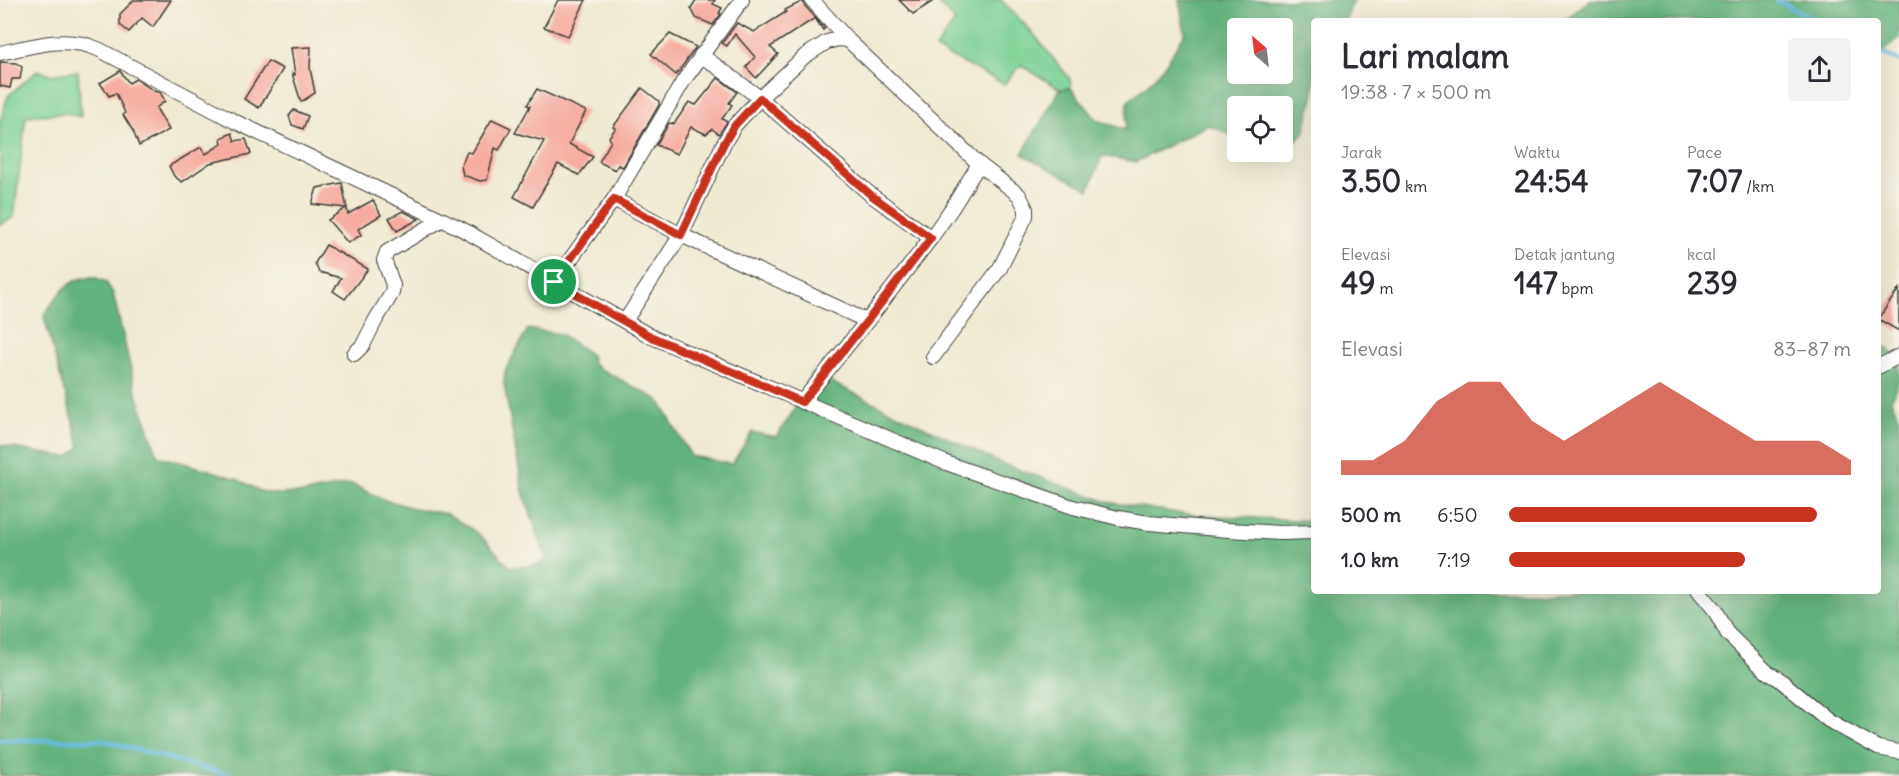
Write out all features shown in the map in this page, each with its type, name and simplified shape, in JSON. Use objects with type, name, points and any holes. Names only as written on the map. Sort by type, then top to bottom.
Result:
[{"type":"street","points":[[554,282],[614,199],[684,80],[742,0]]},
{"type":"street","points":[[812,0],[848,40],[979,164],[1019,195],[1026,208],[1026,216],[1000,268],[933,357]]},
{"type":"street","points":[[626,321],[681,235],[723,145],[735,125],[805,56],[816,48],[838,39],[848,40]]},
{"type":"street","points":[[0,53],[48,43],[83,42],[236,122],[491,245],[652,337],[978,476],[1096,513],[1149,523],[1281,533],[1311,532]]},
{"type":"street","points":[[701,55],[760,98],[871,195],[931,238]]},
{"type":"street","points":[[802,402],[931,238],[979,164]]},
{"type":"street","points":[[614,199],[681,235],[867,321]]},
{"type":"street","points":[[354,354],[363,345],[392,292],[393,285],[384,260],[387,252],[441,220]]},
{"type":"street","points":[[1881,365],[1899,356]]},
{"type":"street","points":[[1702,594],[1714,609],[1728,634],[1767,672],[1779,679],[1828,720],[1878,748],[1899,752]]},
{"type":"green space","points":[[935,0],[1001,0],[1031,31],[1070,79],[1071,88],[1060,89],[1021,65],[1004,84],[935,49],[955,21]]},
{"type":"green space","points":[[1179,0],[1354,0],[1346,18],[1311,18],[1311,105],[1304,134],[1293,142],[1293,96],[1227,96],[1227,133],[1208,125],[1136,162],[1102,156],[1089,190],[1022,154],[1060,89],[1071,88],[1097,120],[1126,130],[1128,101],[1161,70],[1185,33]]},
{"type":"green space","points":[[1590,0],[1899,0],[1899,39],[1881,53],[1881,18],[1568,18]]},
{"type":"green space","points":[[38,70],[50,75],[78,71],[81,117],[66,113],[26,116],[14,217],[0,225],[0,122],[8,96]]},
{"type":"green space","points":[[94,277],[106,282],[113,293],[136,391],[158,456],[237,479],[260,491],[274,494],[305,493],[351,484],[385,500],[447,514],[482,537],[510,567],[533,566],[547,561],[523,492],[504,384],[505,371],[528,329],[561,334],[591,355],[593,365],[659,400],[691,456],[732,464],[752,432],[776,437],[791,415],[812,373],[998,462],[1108,502],[1185,514],[1311,521],[1311,594],[1881,594],[1881,350],[1887,347],[1899,365],[1899,379],[1891,400],[1899,417],[1899,776],[0,776],[0,445],[68,457],[80,447],[44,317],[63,290],[82,278]]},
{"type":"building","points":[[134,0],[171,0],[153,27],[142,18],[129,32],[120,25],[120,14]]},
{"type":"building","points":[[558,0],[586,0],[568,36],[544,27]]},
{"type":"building","points":[[696,0],[715,0],[713,4],[722,8],[719,13],[721,14],[713,25],[696,18],[691,8]]},
{"type":"building","points":[[899,0],[935,0],[913,14]]},
{"type":"building","points":[[803,1],[825,28],[823,30],[815,18],[770,47],[778,54],[756,78],[746,67],[755,57],[735,34],[727,46],[722,43],[737,23],[754,32],[786,12],[785,10]]},
{"type":"building","points":[[670,34],[696,47],[676,75],[651,54]]},
{"type":"building","points":[[311,47],[310,68],[315,93],[301,102],[292,73],[295,75],[291,48]]},
{"type":"building","points":[[268,61],[283,69],[259,108],[244,99]]},
{"type":"building","points":[[0,62],[16,63],[22,67],[20,79],[12,79],[10,88],[0,86]]},
{"type":"building","points":[[120,71],[129,83],[136,79],[156,92],[160,92],[165,101],[156,108],[169,130],[139,146],[123,115],[125,113],[116,93],[109,96],[100,83]]},
{"type":"building","points":[[718,78],[737,92],[729,103],[732,105],[722,119],[727,122],[719,134],[712,129],[706,134],[691,127],[677,154],[656,145],[669,123],[674,124],[689,102],[696,105]]},
{"type":"building","points":[[642,88],[659,101],[659,105],[623,167],[618,165],[615,170],[599,162],[611,141],[609,137],[616,128],[613,127]]},
{"type":"building","points":[[537,89],[586,111],[569,144],[593,157],[579,175],[558,164],[533,207],[514,197],[544,141],[515,133]]},
{"type":"building","points":[[294,110],[308,116],[303,129],[292,125],[289,116]]},
{"type":"building","points":[[492,119],[511,128],[499,150],[495,148],[487,180],[480,181],[463,175],[461,166],[467,152],[472,153]]},
{"type":"building","points":[[232,133],[235,141],[246,139],[251,154],[210,163],[182,182],[174,176],[169,166],[201,147],[206,154],[222,144],[221,138]]},
{"type":"building","points":[[342,183],[348,214],[373,200],[381,215],[358,229],[361,235],[348,243],[328,220],[346,208],[312,204],[317,188]]},
{"type":"building","points":[[403,211],[419,219],[397,231],[389,218]]},
{"type":"building","points":[[326,245],[368,269],[345,299],[333,291],[341,278],[319,272],[315,263]]},
{"type":"building","points":[[1899,289],[1899,331],[1881,321],[1881,315]]},
{"type":"waterway","points":[[1777,0],[1811,18]]},
{"type":"waterway","points":[[1881,52],[1899,61]]},
{"type":"waterway","points":[[0,740],[102,740],[233,776]]},
{"type":"route","points":[[760,98],[871,195],[931,238],[802,402],[652,337],[554,282],[614,199],[681,235],[723,145],[735,125],[760,98]]}]
